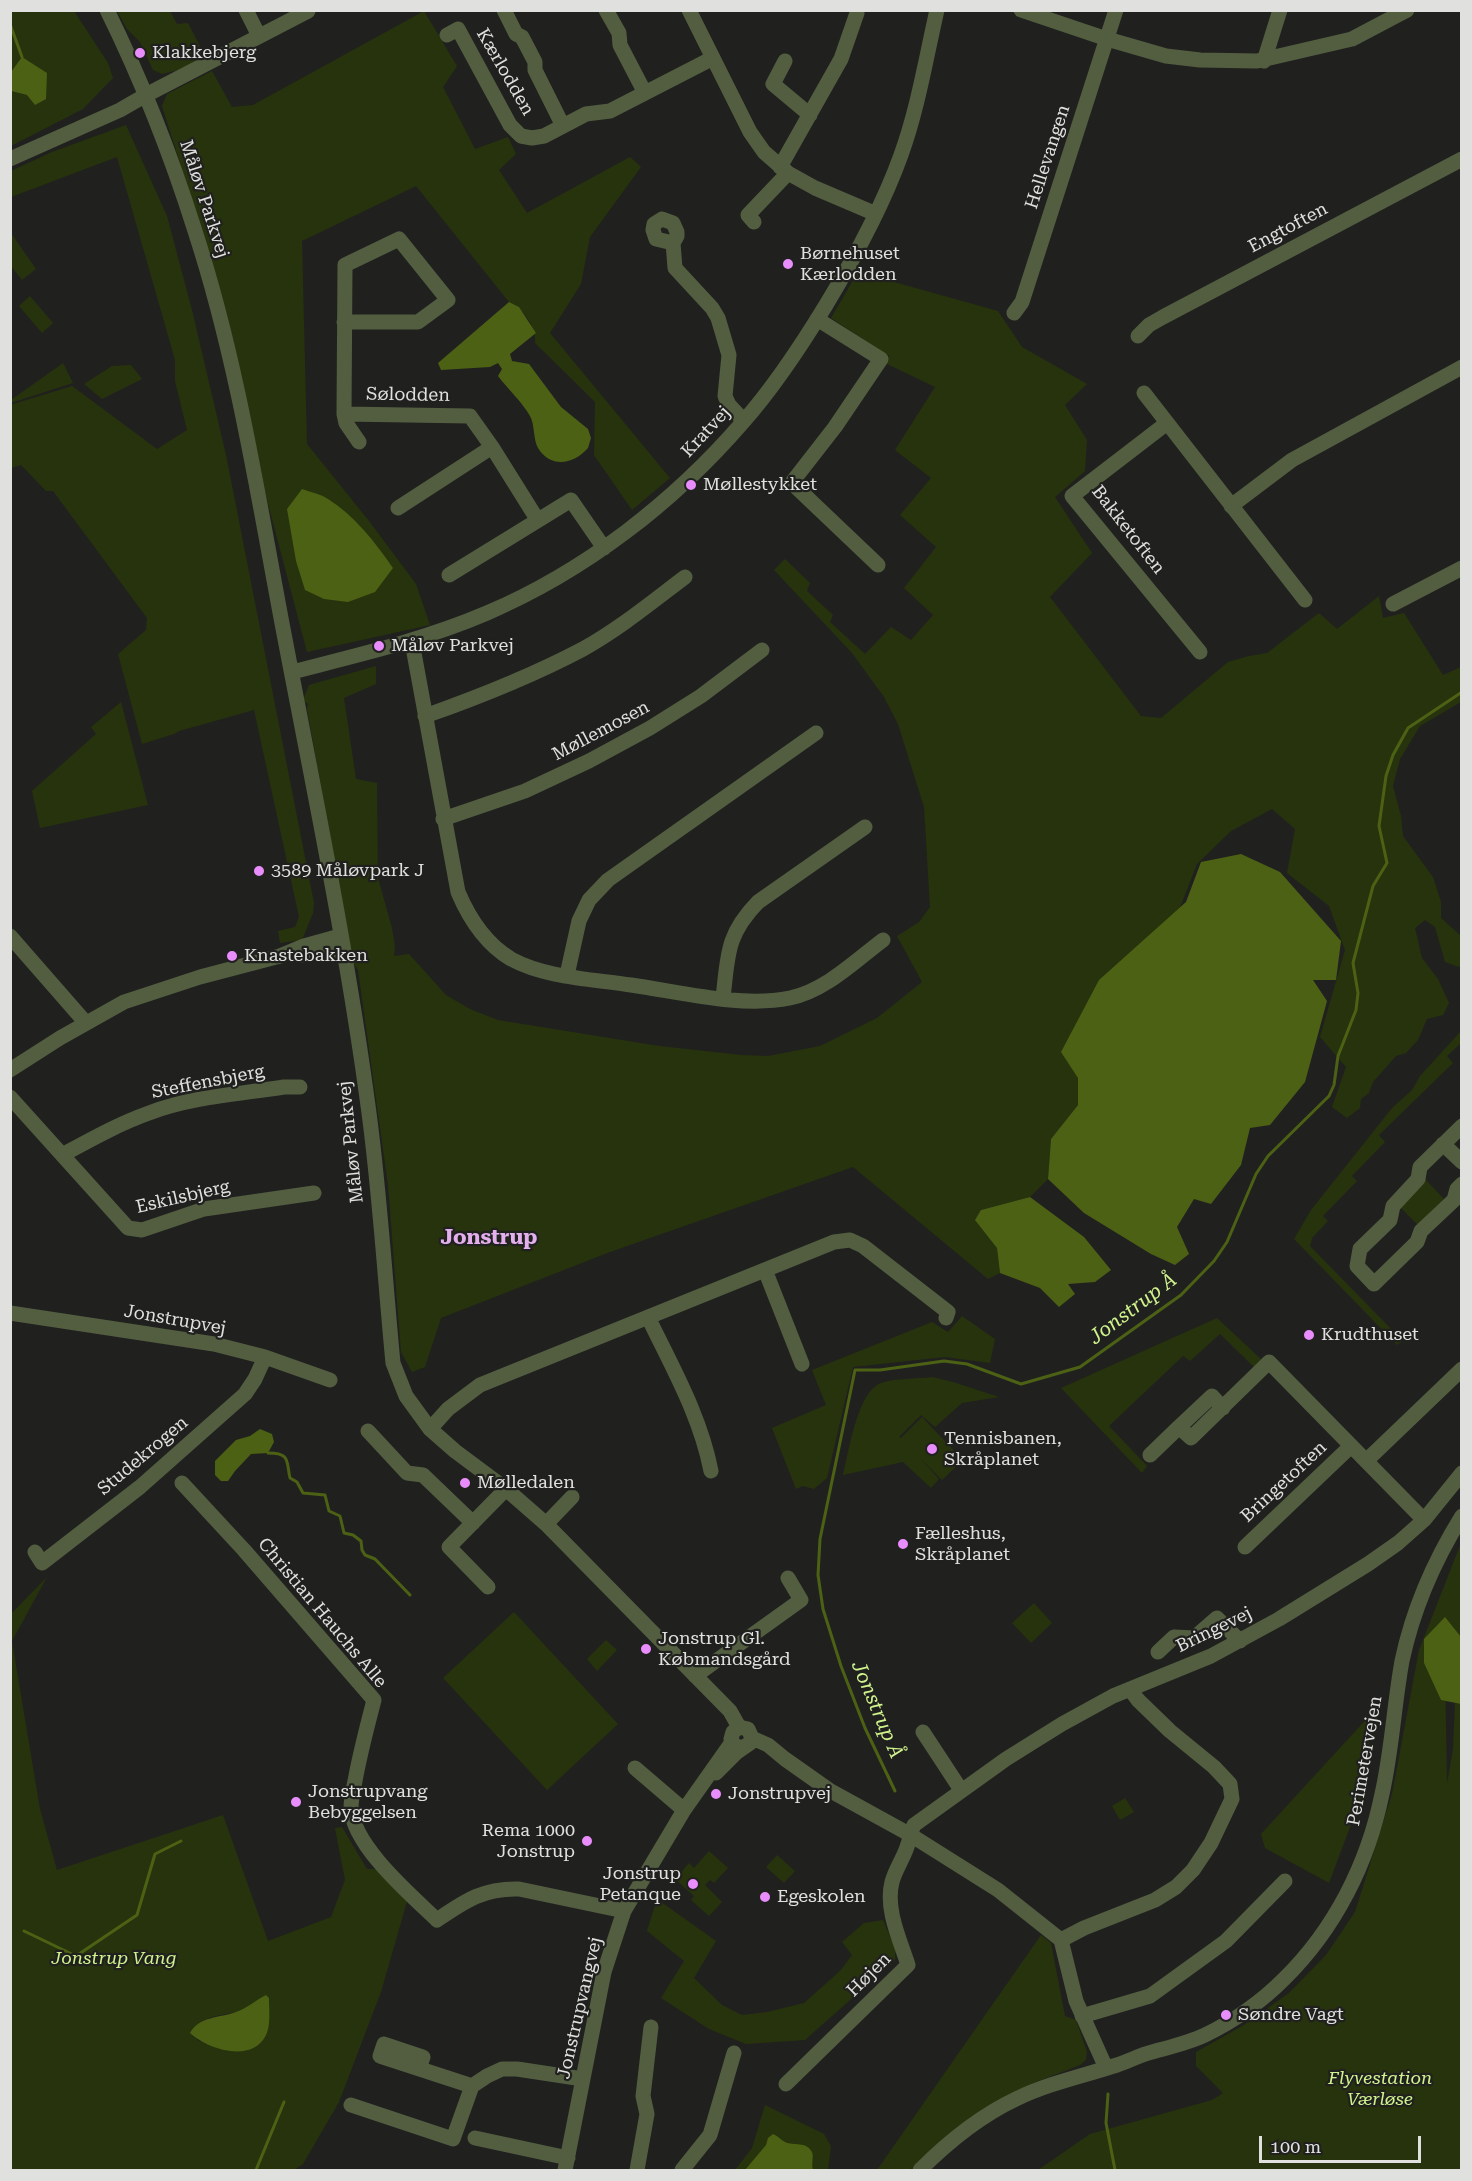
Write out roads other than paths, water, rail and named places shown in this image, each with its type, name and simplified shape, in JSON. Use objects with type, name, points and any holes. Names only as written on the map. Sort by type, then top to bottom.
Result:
[{"type":"street","name":"Måløv Parkvej","points":[[107,10],[146,95],[196,233],[242,414],[342,942],[370,1115],[393,1363],[406,1396],[430,1429]]},
{"type":"street","points":[[246,10],[259,36]]},
{"type":"street","name":"Kærlodden","points":[[504,10],[516,34],[522,37],[535,62],[534,70],[563,126]]},
{"type":"street","points":[[606,10],[618,33],[620,45],[645,93]]},
{"type":"street","points":[[688,10],[750,132],[764,152],[784,170],[815,188],[876,214]]},
{"type":"street","name":"Kratvej","points":[[292,672],[412,642],[524,596],[604,548],[663,502],[702,466],[744,421],[789,363],[849,267],[876,214],[905,143],[938,10]]},
{"type":"street","points":[[1021,10],[1166,56],[1200,60],[1264,61],[1352,39],[1407,10]]},
{"type":"street","name":"Hellevangen","points":[[1014,313],[1022,302],[1116,10]]},
{"type":"street","points":[[1264,61],[1280,10]]},
{"type":"street","points":[[10,159],[120,111],[146,95],[308,11]]},
{"type":"street","points":[[754,222],[748,215],[784,170],[810,115],[841,60],[857,13]]},
{"type":"street","name":"Kærlodden","points":[[447,35],[458,29],[510,125],[521,136],[532,138],[544,136],[586,114],[610,111],[713,58]]},
{"type":"street","points":[[785,61],[773,84],[810,115]]},
{"type":"street","name":"Engtoften","points":[[1138,336],[1149,325],[1171,312],[1461,159]]},
{"type":"street","name":"Sølodden","points":[[344,322],[418,322],[448,300],[399,239],[345,265],[344,322],[344,414],[345,423],[359,442]]},
{"type":"street","points":[[673,243],[675,268],[712,308],[718,318],[729,355],[725,396],[729,405],[744,421]]},
{"type":"street","points":[[817,319],[881,359],[835,427],[793,481],[795,486],[878,565]]},
{"type":"street","points":[[1232,506],[1292,460],[1461,367]]},
{"type":"street","points":[[1144,393],[1305,600]]},
{"type":"street","name":"Sølodden","points":[[344,414],[470,416],[537,519]]},
{"type":"street","name":"Bakketoften","points":[[1167,423],[1072,496],[1200,652]]},
{"type":"street","points":[[398,507],[492,447]]},
{"type":"street","points":[[449,575],[571,500],[604,548]]},
{"type":"street","points":[[1393,604],[1461,568]]},
{"type":"street","points":[[425,716],[484,696],[584,648],[627,621],[685,577]]},
{"type":"street","points":[[412,642],[458,892],[470,917],[488,940],[510,958],[535,969],[567,975],[764,1002],[792,998],[819,987],[883,940]]},
{"type":"street","name":"Møllemosen","points":[[443,819],[525,791],[589,761],[650,728],[701,696],[762,650]]},
{"type":"street","points":[[567,975],[579,921],[589,900],[609,880],[816,733]]},
{"type":"street","points":[[723,998],[729,951],[734,933],[743,917],[758,902],[865,827]]},
{"type":"street","points":[[10,936],[86,1023]]},
{"type":"street","points":[[10,1070],[86,1023],[124,1002],[147,993],[280,956],[306,955],[342,942]]},
{"type":"street","name":"Steffensbjerg","points":[[62,1155],[113,1128],[179,1104],[284,1087],[300,1087]]},
{"type":"street","name":"Eskilsbjerg","points":[[10,1097],[128,1228],[142,1230],[204,1209],[314,1193]]},
{"type":"street","points":[[1461,1126],[1420,1167],[1418,1179],[1393,1206],[1390,1220],[1360,1249],[1357,1266],[1374,1284],[1417,1242],[1422,1231],[1454,1200],[1461,1184]]},
{"type":"street","points":[[1443,1144],[1461,1162]]},
{"type":"street","points":[[946,1318],[948,1312],[863,1246],[850,1240],[834,1242],[480,1385],[448,1409],[430,1429],[546,1524],[730,1711],[741,1739],[768,1745],[829,1790],[909,1834],[998,1890],[1061,1940],[1082,2016],[1106,2068]]},
{"type":"street","points":[[765,1270],[802,1364]]},
{"type":"street","name":"Jonstrupvej","points":[[10,1313],[214,1344],[330,1380]]},
{"type":"street","points":[[648,1317],[694,1410],[705,1442],[711,1471]]},
{"type":"street","name":"Studekrogen","points":[[35,1552],[42,1563],[140,1486],[245,1394],[265,1358]]},
{"type":"street","name":"Bringetoften","points":[[1150,1455],[1179,1427],[1191,1438],[1269,1362],[1424,1520]]},
{"type":"street","points":[[1366,1461],[1461,1369]]},
{"type":"street","points":[[368,1431],[407,1473],[423,1475],[473,1523]]},
{"type":"street","name":"Bringetoften","points":[[1245,1547],[1351,1446]]},
{"type":"street","name":"Bringevej","points":[[909,1834],[914,1825],[961,1790],[1062,1724],[1130,1689],[1211,1656],[1368,1564],[1398,1543],[1424,1520],[1461,1473]]},
{"type":"street","name":"Christian Hauchs Alle","points":[[182,1483],[244,1550],[374,1700],[360,1751],[351,1810],[358,1830],[372,1853],[437,1920],[470,1898],[503,1889],[519,1889],[624,1911]]},
{"type":"street","points":[[488,1587],[449,1548],[506,1489]]},
{"type":"street","points":[[546,1524],[572,1497]]},
{"type":"street","name":"Perimetervejen","points":[[920,2170],[945,2146],[979,2121],[1015,2099],[1057,2082],[1196,2038],[1236,2018],[1284,1979],[1325,1931],[1347,1895],[1372,1835],[1383,1793],[1402,1660],[1414,1614],[1429,1577],[1461,1516]]},
{"type":"street","points":[[695,1676],[801,1600],[788,1578]]},
{"type":"street","points":[[1158,1652],[1174,1637],[1194,1638],[1217,1618],[1239,1641]]},
{"type":"street","points":[[1061,1940],[1084,1928],[1155,1900],[1176,1887],[1193,1870],[1211,1844],[1232,1799],[1230,1784],[1214,1767],[1170,1731],[1130,1689]]},
{"type":"street","points":[[923,1732],[961,1790]]},
{"type":"street","name":"Jonstrupvangvej","points":[[475,2138],[567,2164],[604,1972],[624,1911],[684,1810],[704,1782],[719,1771],[741,1739]]},
{"type":"street","points":[[635,1768],[684,1810]]},
{"type":"street","name":"Højen","points":[[786,2084],[908,1965],[893,1918],[890,1897],[892,1882],[908,1846],[909,1834]]},
{"type":"street","points":[[1082,2016],[1150,1996],[1226,1941],[1285,1881]]},
{"type":"street","points":[[637,2170],[647,2114],[643,2096],[651,2027]]},
{"type":"street","points":[[682,2170],[710,2135],[734,2053]]},
{"type":"street","points":[[420,2069],[472,2086]]},
{"type":"street","points":[[351,2105],[453,2139],[472,2086],[502,2069],[583,2079]]},
{"type":"waterway","points":[[10,24],[22,57]]},
{"type":"waterway","name":"Jonstrup Å","points":[[895,1791],[865,1728],[841,1666],[823,1609],[818,1575],[820,1539],[855,1370],[880,1370],[944,1361],[967,1364],[1021,1384],[1080,1367],[1181,1295],[1214,1261],[1227,1242],[1256,1174],[1268,1156],[1329,1096],[1334,1085],[1338,1056],[1356,1010],[1358,993],[1353,963],[1373,886],[1387,863],[1379,826],[1386,776],[1393,755],[1408,728],[1462,692]]},
{"type":"waterway","points":[[268,1453],[284,1456],[290,1478],[297,1482],[303,1493],[325,1495],[329,1511],[340,1516],[344,1533],[353,1535],[361,1541],[365,1555],[375,1559],[410,1595]]},
{"type":"waterway","points":[[24,1931],[76,1956],[137,1915],[155,1854],[181,1841]]},
{"type":"waterway","name":"Jonstrup Å","points":[[1108,2094],[1106,2123],[1115,2170]]},
{"type":"waterway","points":[[256,2170],[284,2102]]},
{"type":"place","name":"Klakkebjerg","points":[[140,53]]},
{"type":"place","name":"Børnehuset Kærlodden","points":[[788,264]]},
{"type":"place","name":"Møllestykket","points":[[691,485]]},
{"type":"place","name":"Måløv Parkvej","points":[[379,646]]},
{"type":"place","name":"3589 Måløvpark J","points":[[259,871]]},
{"type":"place","name":"Knastebakken","points":[[232,956]]},
{"type":"place","name":"Krudthuset","points":[[1309,1335]]},
{"type":"place","name":"Tennisbanen, Skråplanet","points":[[932,1449]]},
{"type":"place","name":"Mølledalen","points":[[465,1483]]},
{"type":"place","name":"Fælleshus, Skråplanet","points":[[903,1544]]},
{"type":"place","name":"Jonstrup Gl. Købmandsgård","points":[[646,1649]]},
{"type":"place","name":"Jonstrupvej","points":[[716,1794]]},
{"type":"place","name":"Jonstrupvang Bebyggelsen","points":[[296,1802]]},
{"type":"place","name":"Rema 1000 Jonstrup","points":[[587,1841]]},
{"type":"place","name":"Jonstrup Petanque","points":[[693,1884]]},
{"type":"place","name":"Egeskolen","points":[[765,1897]]},
{"type":"place","name":"Søndre Vagt","points":[[1226,2015]]},
{"type":"district","name":"Jonstrup","points":[[489,1238]]},
{"type":"park label","name":"Jonstrup Vang","points":[[114,1959]]},
{"type":"park label","name":"Flyvestation Værløse","points":[[1380,2089]]}]
